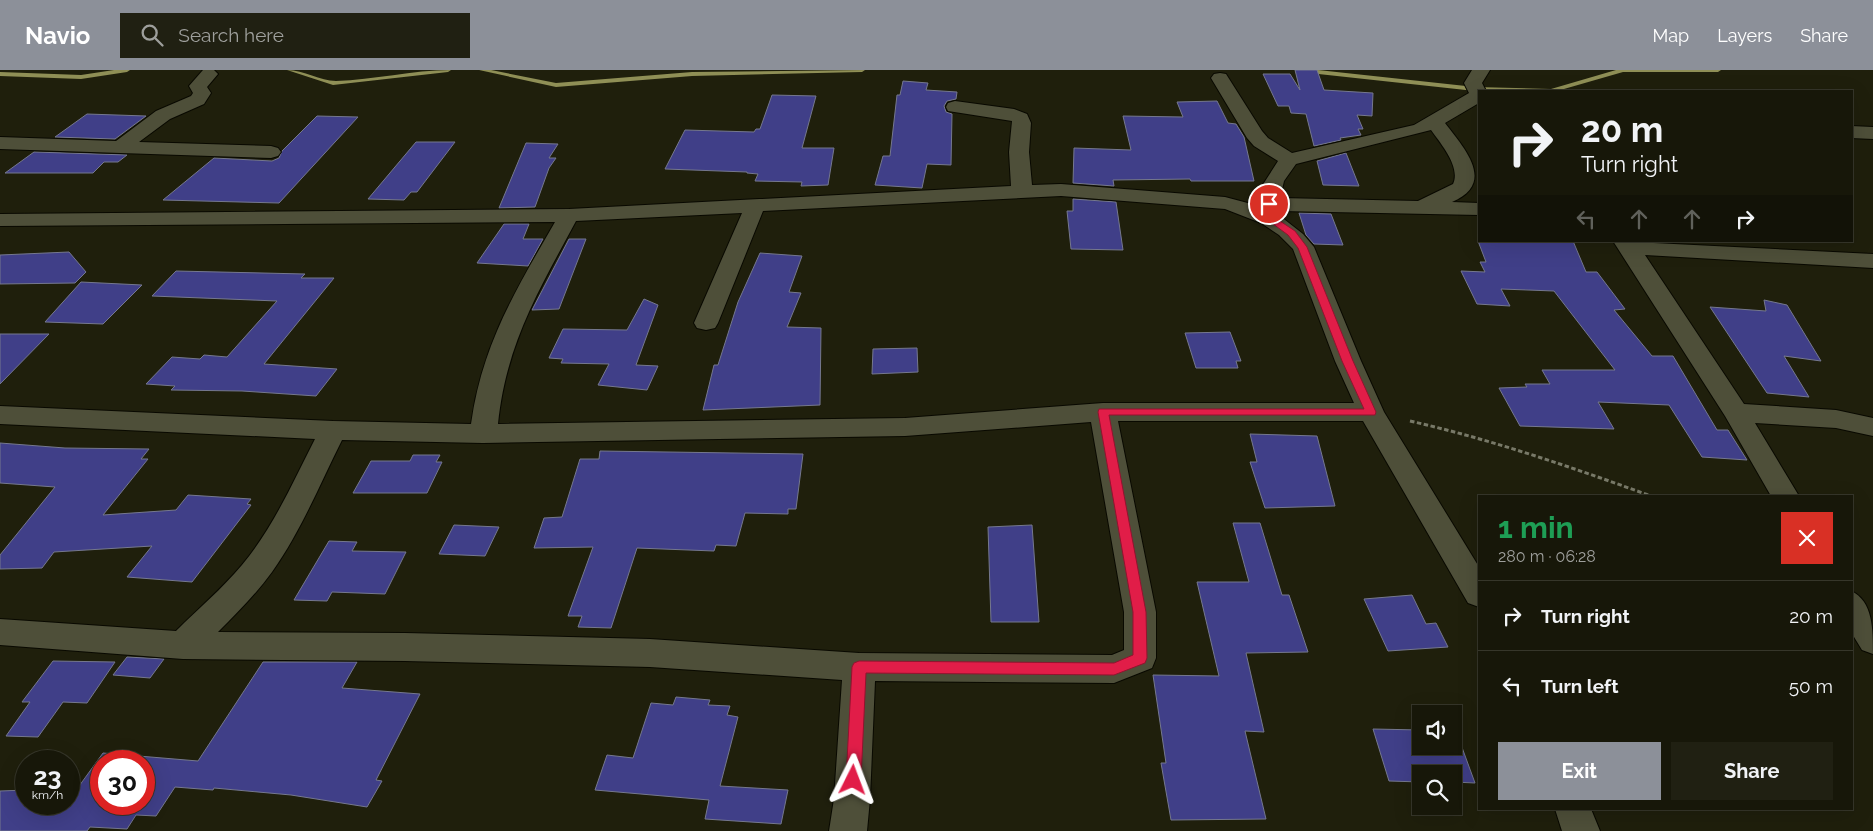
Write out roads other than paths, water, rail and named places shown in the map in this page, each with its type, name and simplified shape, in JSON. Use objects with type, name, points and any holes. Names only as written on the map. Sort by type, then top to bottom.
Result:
[{"type":"street","points":[[1478,93],[1473,83],[1481,70]]},
{"type":"street","points":[[120,147],[162,115],[198,100],[202,93],[198,86],[209,74]]},
{"type":"street","points":[[1220,78],[1254,134],[1261,142],[1289,160]]},
{"type":"street","points":[[1478,96],[1434,121],[1406,133],[1289,160],[1273,179],[1269,211],[1292,233],[1303,247],[1348,361],[1371,412],[1478,592]]},
{"type":"street","points":[[955,107],[1014,115],[1020,118],[1022,123],[1019,152],[1022,192]]},
{"type":"street","points":[[1422,206],[1462,188],[1465,179],[1464,168],[1458,154],[1434,121]]},
{"type":"street","points":[[1853,132],[1873,133]]},
{"type":"street","points":[[0,143],[271,152]]},
{"type":"street","points":[[0,220],[569,215],[1061,190],[1225,203],[1269,211],[1422,206],[1478,208]]},
{"type":"street","points":[[706,323],[755,206]]},
{"type":"street","points":[[483,434],[490,382],[501,348],[516,313],[569,215]]},
{"type":"street","points":[[1626,244],[1873,261]]},
{"type":"street","points":[[1626,244],[1736,413],[1784,495]]},
{"type":"street","points":[[0,415],[333,430],[483,434],[905,426],[1103,412],[1371,412]]},
{"type":"street","points":[[0,632],[183,645],[405,647],[650,654],[859,667],[1114,669],[1140,658],[1140,612],[1103,412]]},
{"type":"street","points":[[1736,413],[1836,418],[1873,427]]},
{"type":"street","points":[[183,645],[238,591],[262,562],[283,530],[333,430]]},
{"type":"street","points":[[1853,607],[1873,640]]},
{"type":"street","points":[[848,831],[852,798],[859,667]]},
{"type":"street","points":[[1573,810],[1581,831]]},
{"type":"waterway","points":[[0,74],[81,77],[127,70]]},
{"type":"waterway","points":[[290,70],[333,83],[448,70]]},
{"type":"waterway","points":[[482,70],[556,85],[692,74],[862,70]]},
{"type":"waterway","points":[[1300,70],[1475,89],[1513,90]]},
{"type":"waterway","points":[[1554,90],[1623,70],[1718,70]]}]
